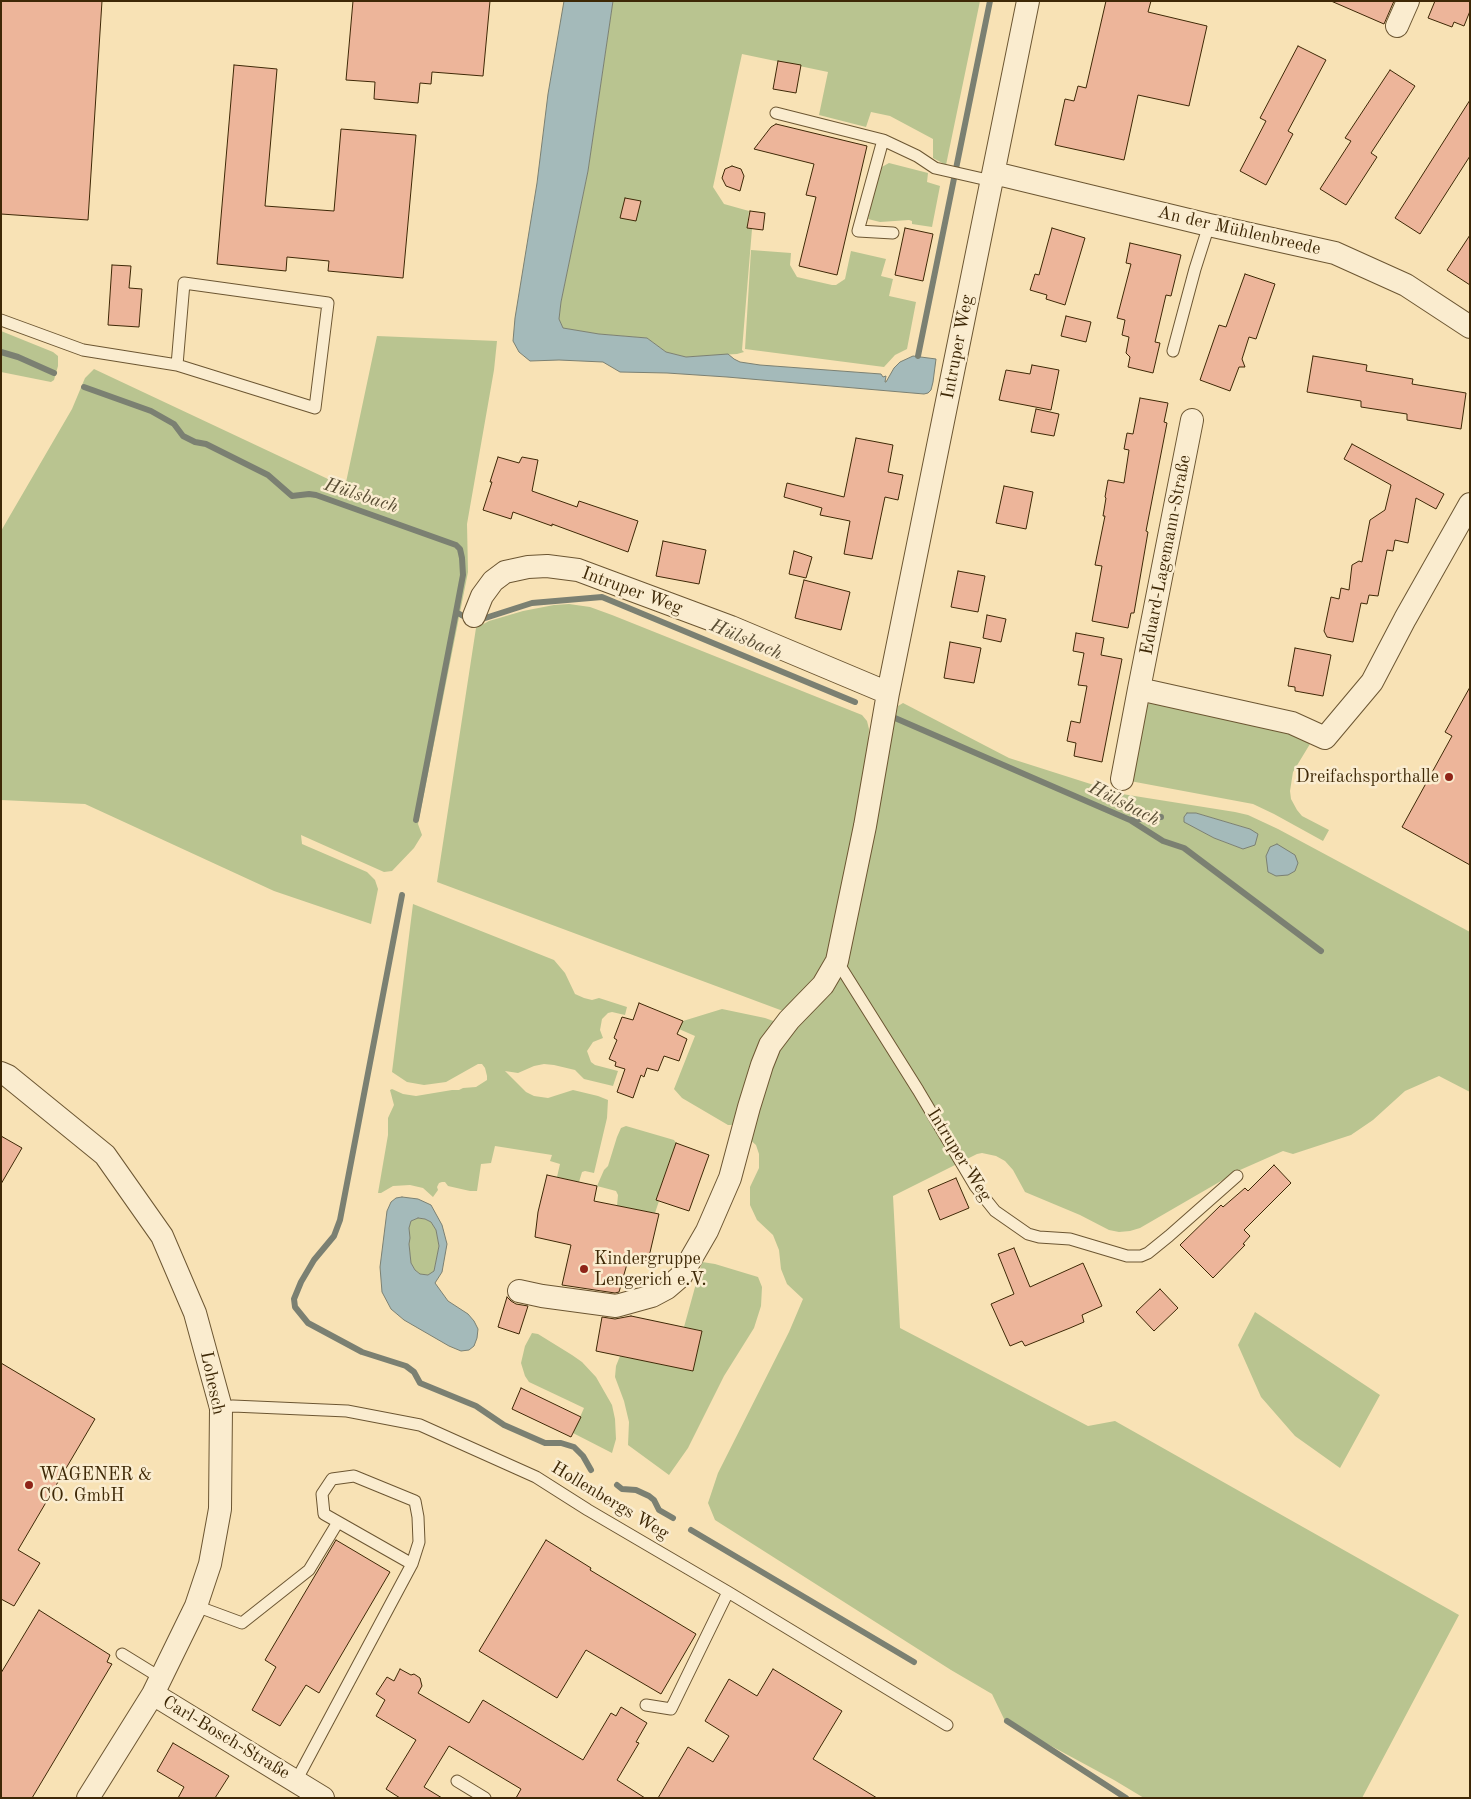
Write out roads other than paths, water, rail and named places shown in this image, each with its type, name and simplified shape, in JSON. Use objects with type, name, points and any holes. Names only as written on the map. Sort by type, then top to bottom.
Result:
[{"type":"street","name":"Intruper Weg","points":[[520,1291],[542,1296],[616,1306],[652,1296],[667,1288],[680,1276],[707,1231],[730,1178],[749,1107],[770,1045],[789,1020],[823,985],[837,961],[865,826],[888,693],[1028,1]]},
{"type":"street","points":[[1397,26],[1408,1]]},
{"type":"street","name":"An der Mühlenbreede","points":[[993,177],[1335,253],[1406,285],[1470,327]]},
{"type":"street","name":"Eduard-Lagemann-Straße","points":[[1122,779],[1192,420]]},
{"type":"street","points":[[1139,689],[1292,723],[1325,738],[1372,682],[1470,504]]},
{"type":"street","name":"Intruper Weg","points":[[474,616],[482,596],[493,581],[505,572],[528,567],[547,566],[578,570],[731,627],[888,693]]},
{"type":"street","name":"Lohesch","points":[[1,1072],[105,1155],[162,1236],[195,1314],[221,1408],[220,1509],[210,1564],[196,1606],[157,1686],[88,1798]]},
{"type":"street","name":"Carl-Bosch-Straße","points":[[157,1686],[324,1798]]},
{"type":"lane","points":[[776,113],[883,140],[943,171],[969,177],[993,177]]},
{"type":"lane","points":[[883,140],[858,231],[893,233]]},
{"type":"lane","points":[[1173,351],[1209,225]]},
{"type":"lane","points":[[1,320],[83,350],[177,365],[315,408],[328,303],[184,284],[177,365]]},
{"type":"lane","name":"Intruper Weg","points":[[837,961],[918,1090],[975,1186],[995,1211],[1028,1234],[1039,1237],[1070,1239],[1127,1256],[1141,1256],[1148,1253],[1170,1236],[1237,1176]]},
{"type":"lane","name":"Hollenbergs Weg","points":[[221,1408],[232,1406],[348,1411],[420,1425],[536,1477],[947,1725]]},
{"type":"lane","points":[[296,1781],[412,1564],[419,1542],[415,1501],[354,1476],[332,1479],[322,1494],[324,1514],[412,1564]]},
{"type":"lane","points":[[196,1606],[242,1623],[309,1570],[338,1522]]},
{"type":"lane","points":[[646,1706],[671,1709],[728,1592]]},
{"type":"lane","points":[[122,1654],[157,1686]]},
{"type":"lane","points":[[457,1781],[484,1798]]},
{"type":"waterway","points":[[918,356],[990,1]]},
{"type":"waterway","name":"Hülsbach","points":[[1,352],[18,357],[54,373]]},
{"type":"waterway","name":"Hülsbach","points":[[84,387],[151,411],[174,424],[183,436],[195,442],[206,444],[268,475],[292,496],[316,495],[456,545],[460,549],[463,575],[456,612],[465,617]]},
{"type":"waterway","name":"Hülsbach","points":[[479,620],[532,603],[602,597],[855,702]]},
{"type":"waterway","points":[[416,820],[456,612]]},
{"type":"waterway","name":"Hülsbach","points":[[895,718],[1130,820],[1163,841],[1184,848],[1321,951]]},
{"type":"waterway","points":[[1130,820],[1161,817]]},
{"type":"waterway","points":[[402,895],[340,1220],[334,1236],[314,1260],[301,1282],[294,1299],[295,1307],[308,1323],[362,1352],[406,1366],[414,1372],[420,1383],[476,1406],[504,1425],[545,1443],[561,1443],[574,1447],[583,1456],[591,1470]]},
{"type":"waterway","points":[[617,1485],[622,1489],[636,1490],[649,1496],[654,1500],[659,1510],[673,1518]]},
{"type":"waterway","points":[[691,1530],[914,1662]]},
{"type":"waterway","points":[[1007,1721],[1126,1798]]},
{"type":"place","name":"Dreifachsporthalle","points":[[1449,777]]},
{"type":"place","name":"Kindergruppe Lengerich e.V.","points":[[584,1269]]},
{"type":"place","name":"WAGENER & CO. GmbH","points":[[29,1485]]}]
